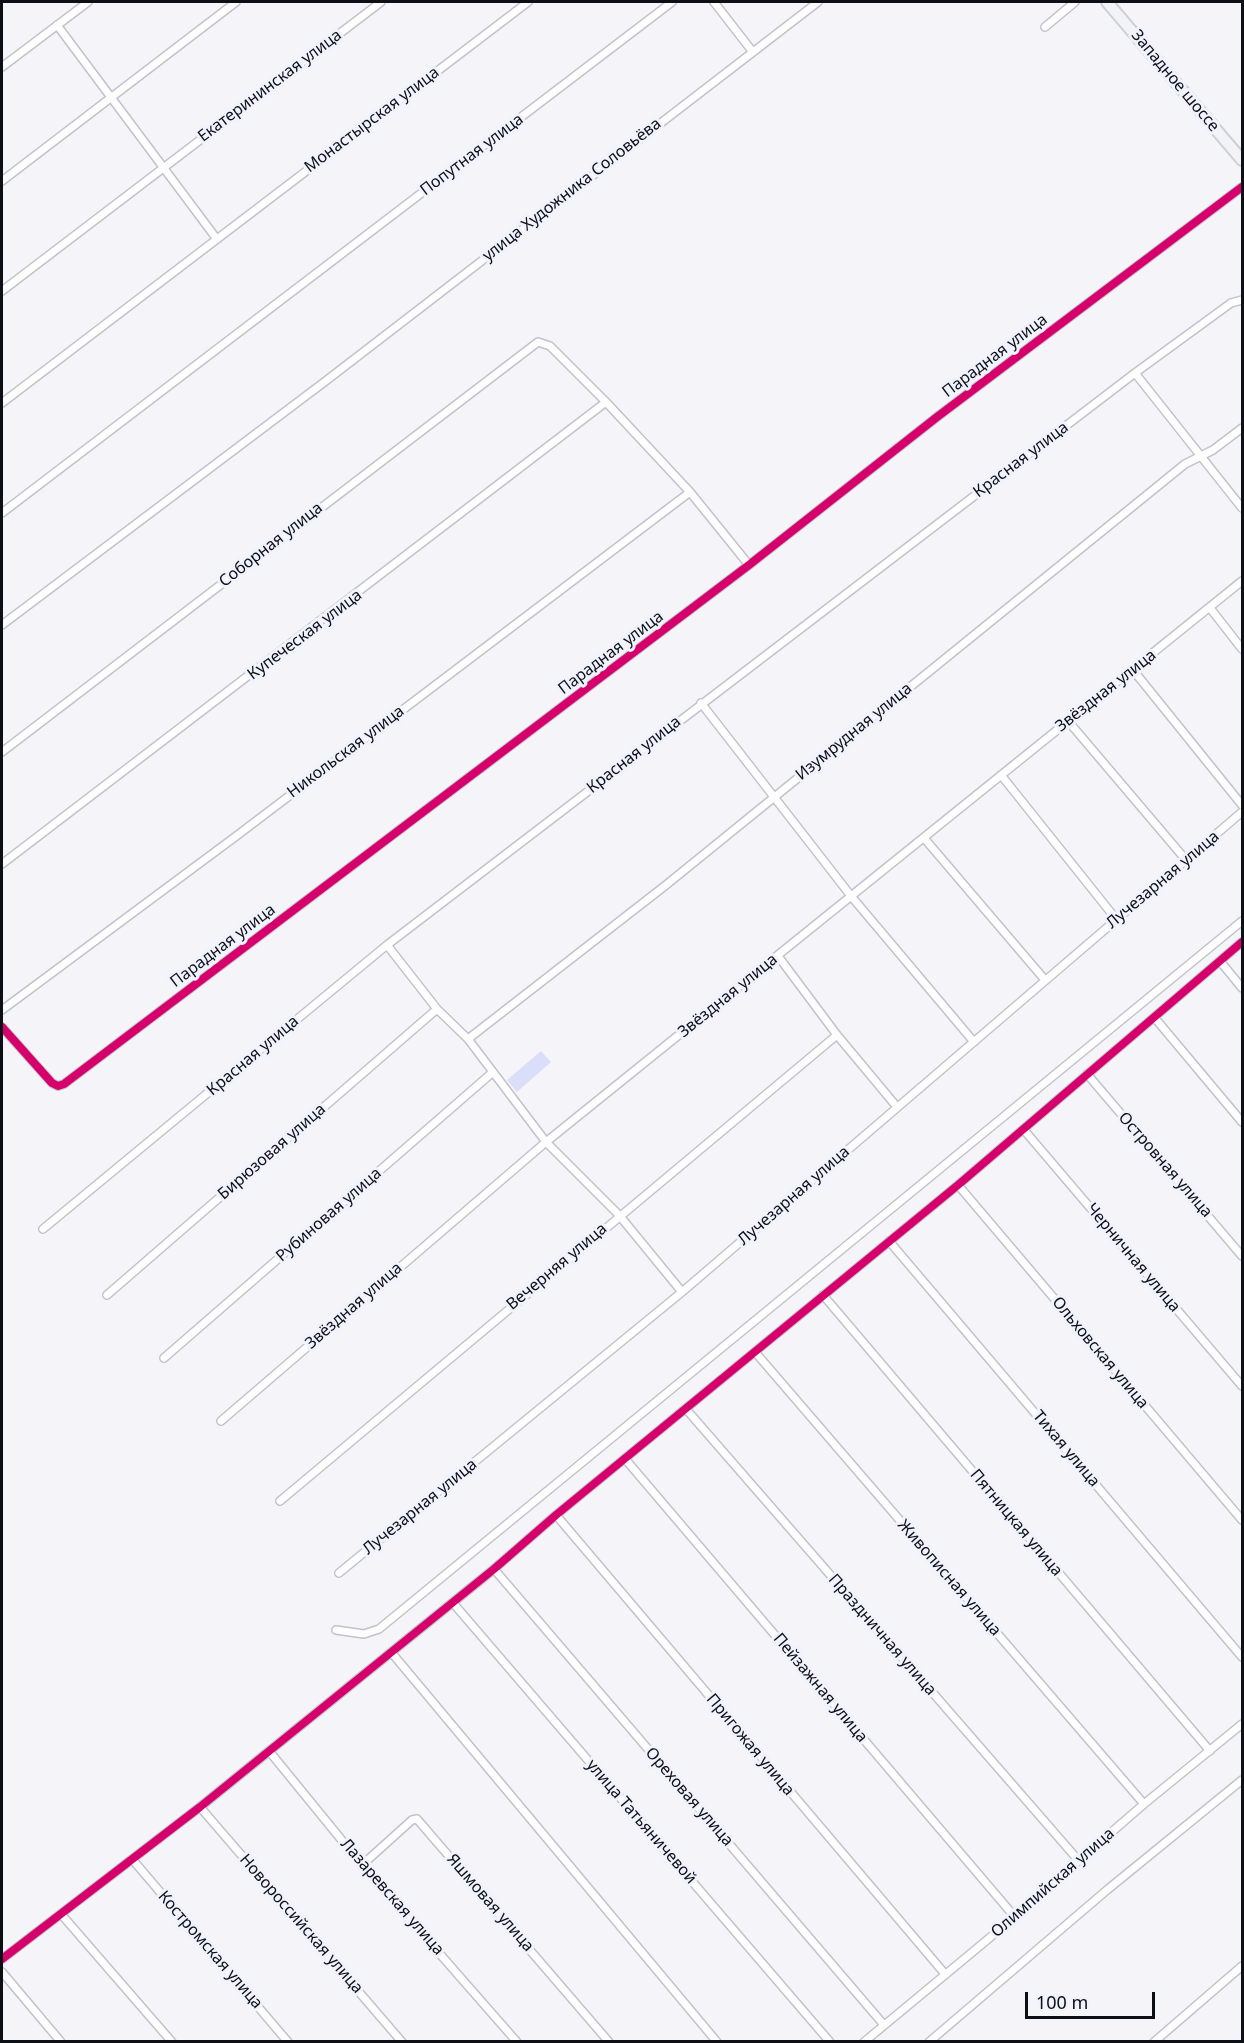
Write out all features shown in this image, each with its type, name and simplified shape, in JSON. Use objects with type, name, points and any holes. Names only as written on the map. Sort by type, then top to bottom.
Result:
[{"type":"main road","name":"Западное шоссе","points":[[1107,2],[1242,160]]},
{"type":"street","points":[[2,68],[88,2]]},
{"type":"street","points":[[2,182],[236,2]]},
{"type":"street","name":"Екатерининская улица","points":[[2,291],[381,2]]},
{"type":"street","name":"Монастырская улица","points":[[2,403],[528,2]]},
{"type":"street","name":"Попутная улица","points":[[2,513],[672,2]]},
{"type":"street","points":[[714,2],[752,51]]},
{"type":"street","name":"улица Художника Соловьёва","points":[[2,625],[327,380],[818,2]]},
{"type":"street","points":[[1045,27],[1075,2]]},
{"type":"street","points":[[57,25],[161,169],[216,238]]},
{"type":"street","name":"Парадная улица","points":[[2,1027],[52,1083],[58,1086],[64,1084],[749,565],[937,417],[1242,187]]},
{"type":"street","name":"Красная улица","points":[[43,1229],[387,945],[1135,373],[1231,303],[1241,300]]},
{"type":"street","name":"Соборная улица","points":[[2,752],[533,344],[542,342],[550,346],[606,402]]},
{"type":"street","points":[[1135,373],[1242,508]]},
{"type":"street","points":[[606,402],[690,492],[749,565]]},
{"type":"street","name":"Купеческая улица","points":[[2,864],[606,402]]},
{"type":"street","name":"Изумрудная улица","points":[[468,1039],[774,798],[1185,464],[1242,428]]},
{"type":"street","name":"Никольская улица","points":[[2,1010],[235,837],[690,492]]},
{"type":"street","name":"Звёздная улица","points":[[221,1421],[546,1142],[1242,581]]},
{"type":"street","points":[[1210,608],[1242,649]]},
{"type":"street","points":[[1133,670],[1242,805]]},
{"type":"street","points":[[701,703],[851,896],[974,1042]]},
{"type":"street","points":[[1068,721],[1186,860]]},
{"type":"street","points":[[1001,775],[1116,919]]},
{"type":"street","name":"Лучезарная улица","points":[[339,1573],[682,1292],[1242,812]]},
{"type":"street","points":[[924,838],[1045,980]]},
{"type":"street","points":[[336,1630],[364,1634],[379,1629],[1242,921]]},
{"type":"street","points":[[2,1959],[200,1807],[453,1603],[556,1515],[626,1460],[1024,1130],[1242,942]]},
{"type":"street","points":[[387,945],[437,1009],[468,1039],[546,1142],[619,1215],[682,1292]]},
{"type":"street","points":[[778,957],[837,1035],[897,1107]]},
{"type":"street","points":[[1220,961],[1242,988]]},
{"type":"street","name":"Бирюзовая улица","points":[[106,1295],[437,1009]]},
{"type":"street","points":[[1154,1017],[1242,1122]]},
{"type":"street","name":"Вечерняя улица","points":[[280,1500],[837,1035]]},
{"type":"street","name":"Рубиновая улица","points":[[164,1358],[494,1072]]},
{"type":"street","name":"Островная улица","points":[[1087,1074],[1242,1256]]},
{"type":"street","name":"Черничная улица","points":[[1024,1130],[1242,1386]]},
{"type":"street","name":"Ольховская улица","points":[[958,1185],[1242,1520]]},
{"type":"street","name":"Тихая улица","points":[[889,1241],[1242,1657]]},
{"type":"street","name":"Пятницкая улица","points":[[823,1295],[1210,1751]]},
{"type":"street","name":"Живописная улица","points":[[755,1352],[1144,1804]]},
{"type":"street","name":"Праздничная улица","points":[[686,1409],[1079,1861]]},
{"type":"street","name":"Пейзажная улица","points":[[626,1460],[1014,1916]]},
{"type":"street","name":"Пригожая улица","points":[[556,1515],[945,1974]]},
{"type":"street","name":"Ореховая улица","points":[[494,1569],[884,2025]]},
{"type":"street","name":"улица Татьяничевой","points":[[453,1603],[830,2042]]},
{"type":"street","points":[[391,1652],[717,2042]]},
{"type":"street","name":"Олимпийская улица","points":[[864,2042],[1144,1804],[1242,1724]]},
{"type":"street","name":"Лазаревская улица","points":[[269,1751],[362,1864],[518,2042]]},
{"type":"street","points":[[929,2042],[1107,1890],[1242,1780]]},
{"type":"street","name":"Новороссийская улица","points":[[200,1807],[402,2042]]},
{"type":"street","name":"Яшмовая улица","points":[[362,1864],[412,1820],[418,1820],[609,2042]]},
{"type":"street","name":"Костромская улица","points":[[132,1859],[288,2042]]},
{"type":"street","points":[[61,1914],[172,2042]]},
{"type":"street","points":[[1154,2042],[1242,1966]]},
{"type":"street","points":[[2,1972],[61,2042]]},
{"type":"shaded area","points":[[541,1051],[551,1062],[517,1092],[507,1080]]},
{"type":"cycle path","points":[[2,1027],[52,1083],[58,1086],[64,1084],[749,565],[937,417],[1242,187]]},
{"type":"cycle path","points":[[2,1959],[200,1807],[494,1569],[556,1515],[958,1185],[1242,942]]}]
